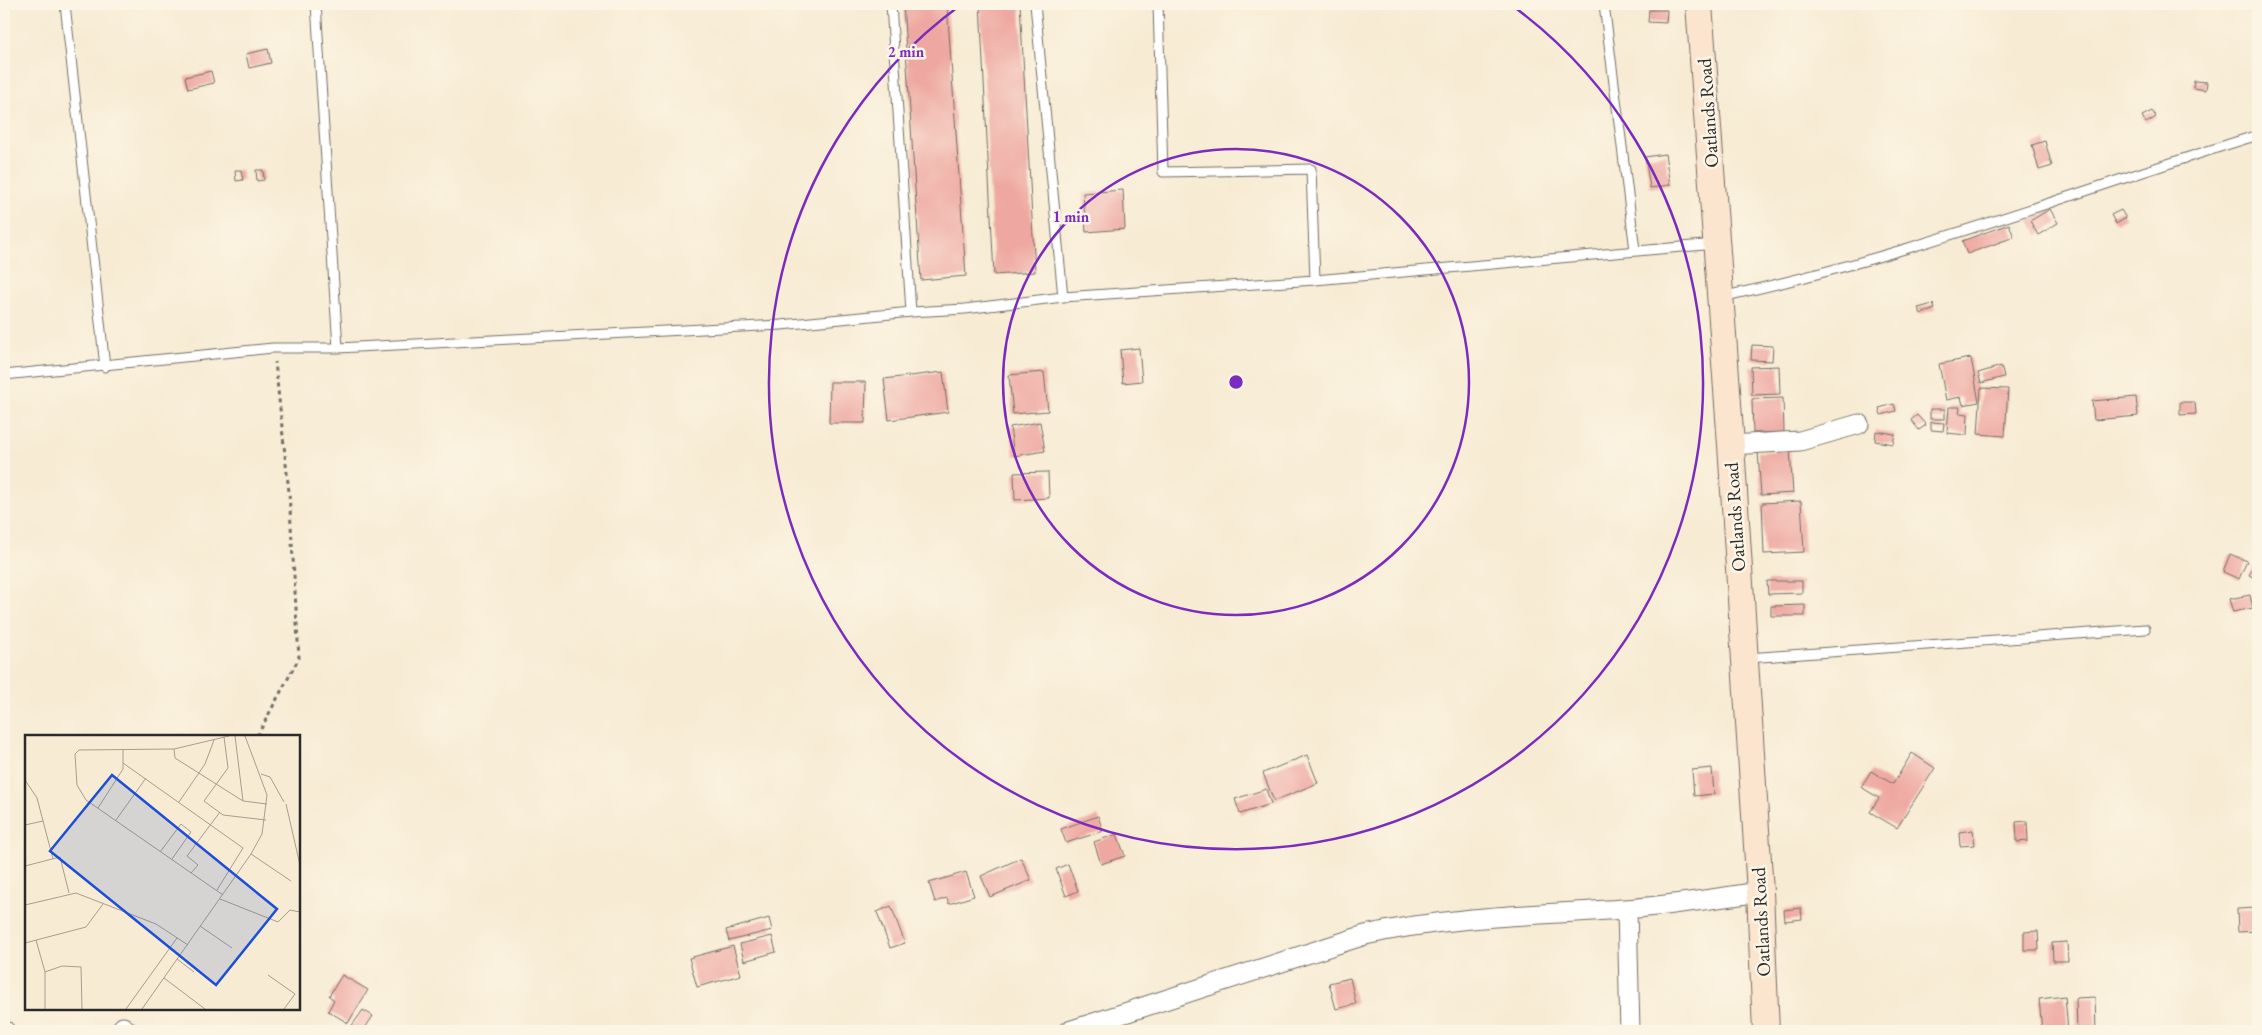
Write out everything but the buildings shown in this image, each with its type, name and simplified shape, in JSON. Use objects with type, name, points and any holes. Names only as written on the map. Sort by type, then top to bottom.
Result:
[{"type":"street","name":"Oatlands Road","points":[[1699,4],[1718,244],[1760,892],[1766,1031]]},
{"type":"street","points":[[1731,444],[1800,441],[1860,424]]},
{"type":"street","points":[[1069,1031],[1382,931],[1437,922],[1627,909],[1760,892]]},
{"type":"street","points":[[1627,909],[1630,1031]]},
{"type":"street","points":[[120,1031],[123,1027],[128,1031]]},
{"type":"lane","points":[[65,4],[105,367]]},
{"type":"lane","points":[[316,4],[338,348]]},
{"type":"lane","points":[[890,4],[910,312]]},
{"type":"lane","points":[[1036,4],[1063,297]]},
{"type":"lane","points":[[1158,4],[1163,172],[1311,169],[1315,280]]},
{"type":"lane","points":[[1604,4],[1635,250]]},
{"type":"lane","points":[[1721,297],[1798,281],[2258,134]]},
{"type":"lane","points":[[4,375],[105,367],[273,348],[338,348],[781,325],[910,312],[965,309],[1063,297],[1443,270],[1635,250],[1718,244]]},
{"type":"lane","points":[[1744,658],[2145,629]]},
{"type":"path","points":[[259,735],[299,658],[290,492],[273,348]]}]
